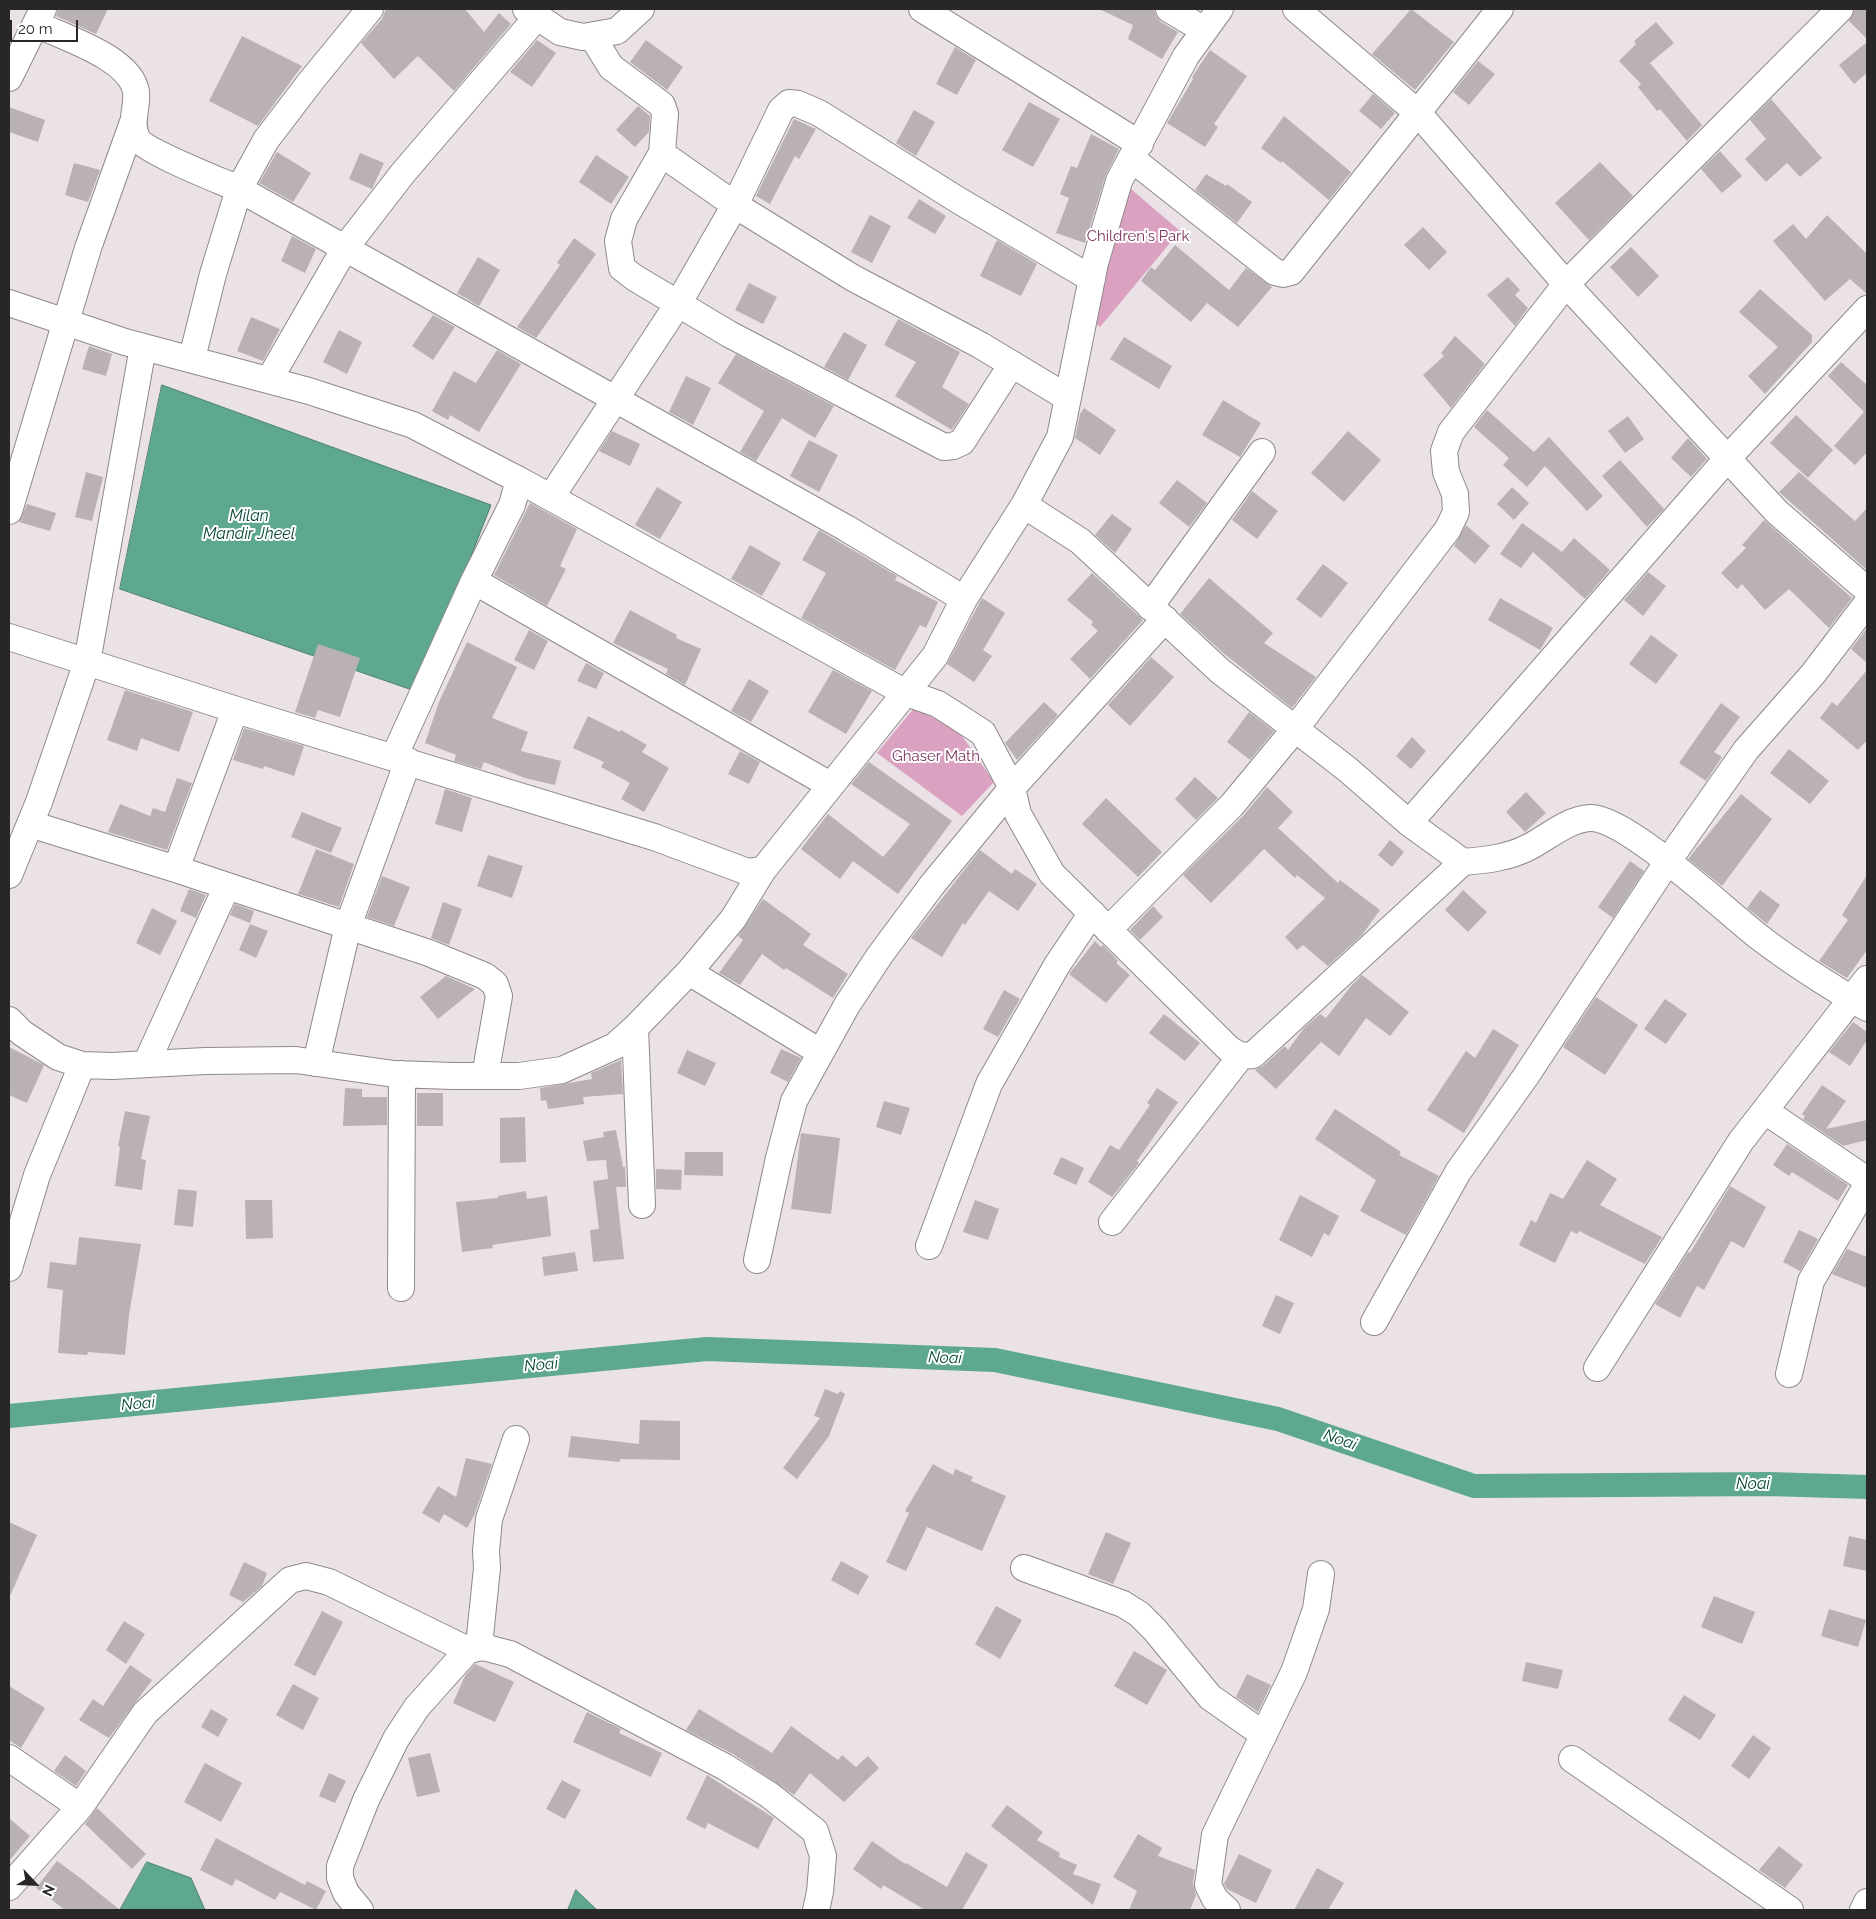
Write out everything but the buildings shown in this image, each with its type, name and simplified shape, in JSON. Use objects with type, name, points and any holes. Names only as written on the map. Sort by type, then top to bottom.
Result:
[{"type":"street","points":[[192,358],[213,274],[239,189],[266,140],[310,81],[370,9]]},
{"type":"street","points":[[269,380],[345,248],[532,13],[560,32],[583,37],[617,32],[641,9]]},
{"type":"street","points":[[922,9],[1136,151],[1275,272],[1284,274],[1291,272],[1500,9]]},
{"type":"street","points":[[1169,9],[1204,30]]},
{"type":"street","points":[[9,1020],[22,1033],[58,1057],[82,1065],[112,1066],[232,1060],[296,1060],[402,1074],[519,1076],[562,1070],[615,1046],[689,972],[733,919],[762,870],[934,656],[964,599],[1024,505],[1060,437],[1092,279],[1119,181],[1186,56],[1220,9]]},
{"type":"street","points":[[1296,9],[1418,113],[1566,284],[1727,459],[1777,512],[1867,590]]},
{"type":"street","points":[[929,1246],[988,1084],[1057,964],[1100,921],[1232,805],[1294,729],[1448,529],[1456,512],[1455,494],[1446,472],[1444,451],[1451,432],[1566,284],[1840,9]]},
{"type":"street","points":[[9,78],[39,17],[124,69],[134,83],[137,95],[133,122],[88,248],[66,323],[18,450],[9,511]]},
{"type":"street","points":[[592,36],[611,67],[662,105],[665,114],[662,152],[624,219],[618,242],[622,268],[729,334],[944,447],[962,442],[1012,364]]},
{"type":"street","points":[[551,497],[617,400],[678,304],[735,205],[782,110],[789,104],[798,104],[819,113],[958,200],[1092,279]]},
{"type":"street","points":[[133,122],[137,138],[152,150],[239,189],[846,528],[964,599]]},
{"type":"street","points":[[662,152],[735,205],[853,278],[935,319],[1068,398]]},
{"type":"street","points":[[9,303],[144,347],[192,358],[269,380],[413,425],[551,497],[904,692],[938,704],[983,732],[1012,788],[1018,814],[1052,874],[1229,1049],[1241,1056],[1253,1055],[1463,862],[1495,860],[1528,848],[1559,828],[1590,817],[1618,826],[1668,861],[1760,938],[1862,996],[1742,1141],[1597,1368]]},
{"type":"street","points":[[1409,823],[1727,459],[1867,309]]},
{"type":"street","points":[[9,875],[30,824],[87,662],[144,347]]},
{"type":"street","points":[[757,1260],[779,1158],[794,1101],[820,1052],[880,955],[932,885],[1157,613],[1262,452]]},
{"type":"street","points":[[316,1063],[348,926],[401,759],[474,581],[512,505],[519,480]]},
{"type":"street","points":[[1024,505],[1080,541],[1220,671],[1347,769],[1409,823],[1463,862]]},
{"type":"street","points":[[474,581],[830,785]]},
{"type":"street","points":[[1374,1322],[1458,1172],[1526,1076],[1668,861],[1746,750],[1813,674],[1867,603]]},
{"type":"street","points":[[9,637],[235,710],[654,837],[748,872],[762,870]]},
{"type":"street","points":[[176,869],[235,710]]},
{"type":"street","points":[[30,824],[176,869],[429,953],[485,976],[495,984],[499,996],[485,1076]]},
{"type":"street","points":[[146,1064],[226,886]]},
{"type":"street","points":[[689,972],[820,1052]]},
{"type":"street","points":[[635,1028],[642,1205]]},
{"type":"street","points":[[1112,1222],[1241,1056]]},
{"type":"street","points":[[9,1268],[37,1175],[82,1065]]},
{"type":"street","points":[[401,1288],[402,1074]]},
{"type":"street","points":[[1765,1112],[1867,1180]]},
{"type":"street","points":[[1789,1374],[1811,1281],[1867,1184]]},
{"type":"street","points":[[360,1910],[346,1893],[340,1878],[340,1866],[366,1800],[396,1739],[417,1707],[475,1649],[480,1636],[487,1568],[488,1519],[516,1439]]},
{"type":"street","points":[[1024,1568],[1123,1604],[1138,1614],[1155,1630],[1210,1697],[1264,1735]]},
{"type":"street","points":[[1218,1906],[1208,1885],[1215,1835],[1294,1672],[1316,1609],[1321,1574]]},
{"type":"street","points":[[9,1887],[80,1807],[145,1713],[290,1580],[306,1576],[329,1582],[475,1649],[510,1654],[725,1767],[768,1794],[815,1831],[823,1856],[820,1892],[816,1910]]},
{"type":"street","points":[[9,1758],[80,1807]]},
{"type":"street","points":[[1572,1759],[1790,1910]]},
{"type":"street","points":[[1863,1910],[1867,1902]]},
{"type":"green space","name":"Children's Park","points":[[1124,183],[1180,231],[1100,327],[1090,319]]},
{"type":"green space","name":"Ghaser Math","points":[[914,708],[958,730],[994,782],[962,816],[877,753]]},
{"type":"water","name":"Milan Mandir Jheel","points":[[162,385],[491,505],[418,692],[120,589]]},
{"type":"water","points":[[147,1862],[191,1878],[205,1910],[120,1910]]},
{"type":"water","points":[[576,1890],[597,1910],[568,1910]]},
{"type":"waterway","name":"Noai","points":[[9,1416],[707,1349],[995,1360],[1278,1419],[1474,1486],[1769,1484],[1867,1487]]}]
